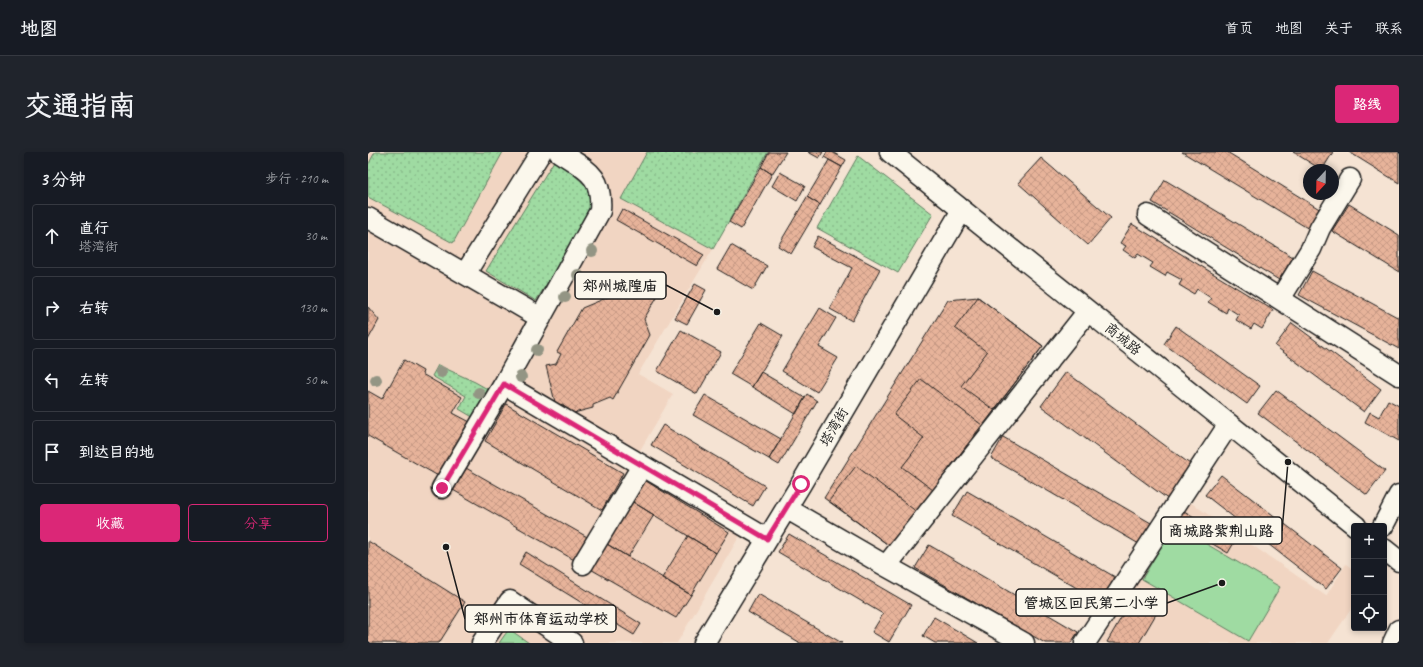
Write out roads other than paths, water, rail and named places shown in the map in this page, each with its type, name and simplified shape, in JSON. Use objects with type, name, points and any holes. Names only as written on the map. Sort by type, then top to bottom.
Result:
[{"type":"street","points":[[465,274],[542,152]]},
{"type":"street","points":[[442,488],[504,384],[600,211],[600,192],[592,174],[559,152]]},
{"type":"street","name":"商城路","points":[[890,152],[1352,523]]},
{"type":"street","points":[[1280,299],[1310,249],[1320,228],[1350,179]]},
{"type":"street","name":"塔湾街","points":[[704,643],[786,508],[962,210]]},
{"type":"street","points":[[1148,215],[1399,375]]},
{"type":"street","points":[[368,218],[541,318]]},
{"type":"street","points":[[886,566],[1088,312]]},
{"type":"street","points":[[504,384],[767,539]]},
{"type":"street","points":[[1085,643],[1229,424]]},
{"type":"street","points":[[583,564],[642,466]]},
{"type":"street","points":[[1385,523],[1399,496]]},
{"type":"street","points":[[786,508],[1024,643]]},
{"type":"street","points":[[1387,551],[1399,561]]},
{"type":"street","points":[[482,643],[510,601],[572,643]]},
{"type":"street","points":[[1393,643],[1399,630]]},
{"type":"place","name":"郑州城隍庙","points":[[717,312]]},
{"type":"place","name":"商城路紫荆山路","points":[[1288,462]]},
{"type":"place","name":"郑州市体育运动学校","points":[[446,547]]},
{"type":"place","name":"管城区回民第二小学","points":[[1222,583]]}]
